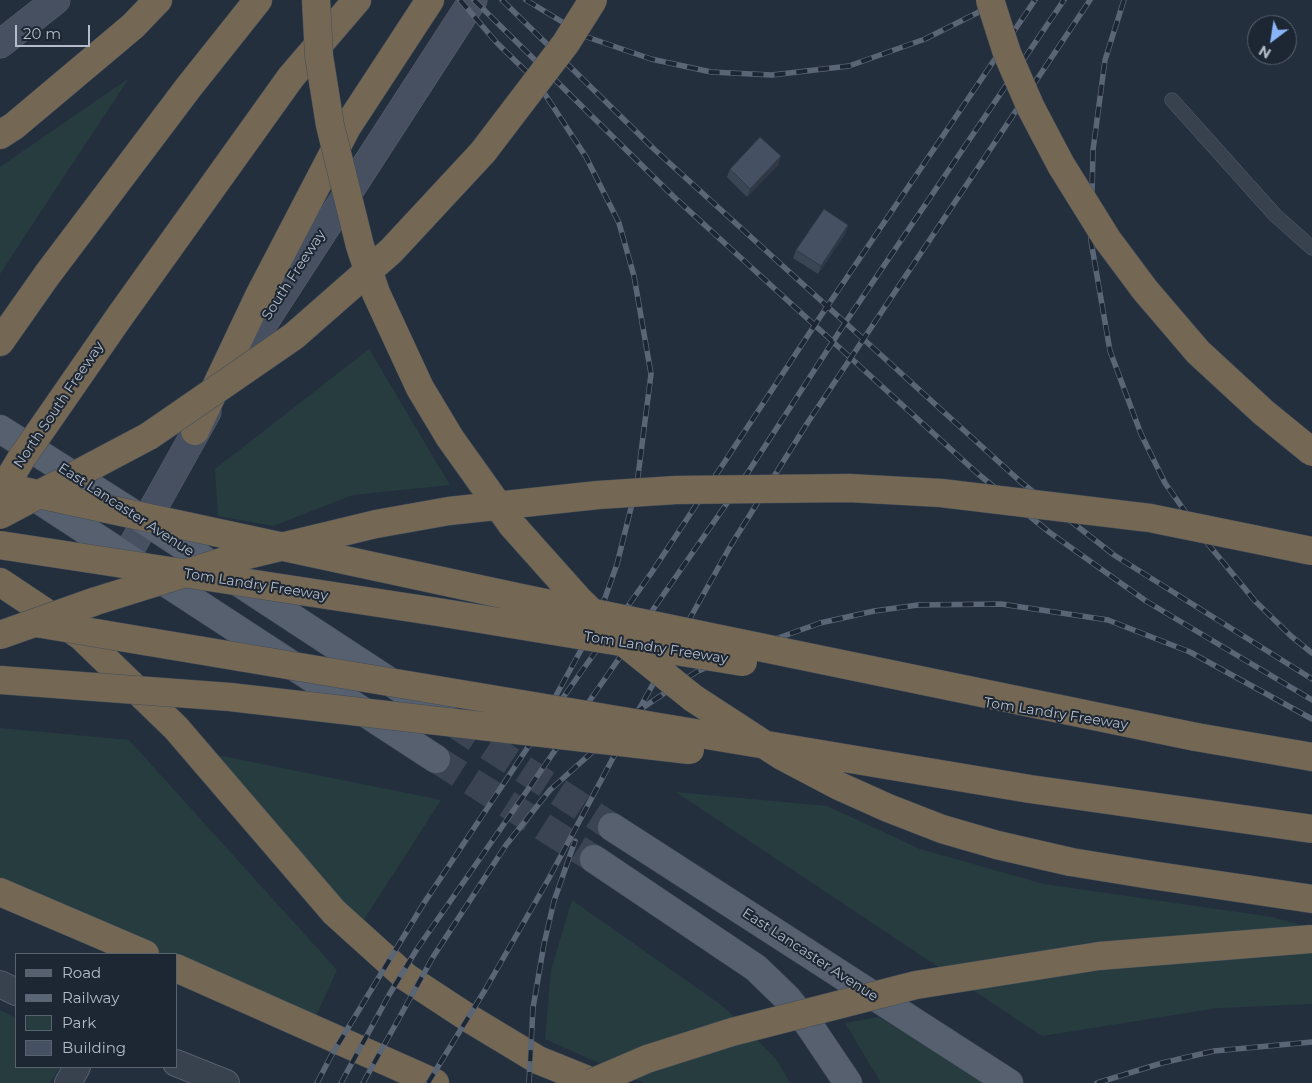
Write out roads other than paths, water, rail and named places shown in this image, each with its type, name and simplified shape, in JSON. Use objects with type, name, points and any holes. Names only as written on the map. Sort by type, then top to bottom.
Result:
[{"type":"highway","points":[[0,135],[14,126],[133,26],[158,0]]},
{"type":"highway","points":[[0,342],[47,275],[188,88],[258,0]]},
{"type":"highway","points":[[316,0],[322,75],[343,184],[360,246],[376,293],[420,388],[450,438],[512,525],[579,600],[616,636],[694,698],[782,756],[888,808],[942,829],[997,845],[1071,862],[1312,899]]},
{"type":"highway","name":"North South Freeway","points":[[0,494],[21,459],[120,316],[291,77],[357,0]]},
{"type":"highway","points":[[195,431],[259,296],[347,127],[430,0]]},
{"type":"highway","points":[[0,515],[149,436],[294,336],[309,323],[391,251],[483,152],[566,43],[593,0]]},
{"type":"highway","points":[[990,0],[1007,53],[1030,108],[1061,165],[1107,239],[1145,290],[1198,352],[1263,412],[1312,452]]},
{"type":"highway","points":[[0,486],[520,598],[1196,737]]},
{"type":"highway","points":[[0,635],[96,601],[231,559],[376,524],[449,511],[666,491],[849,488],[941,493],[1150,518],[1312,551]]},
{"type":"highway","name":"Tom Landry Freeway","points":[[0,545],[438,612],[1312,757]]},
{"type":"highway","points":[[0,582],[81,636],[176,728],[334,912],[406,977],[538,1060],[595,1083]]},
{"type":"highway","points":[[0,617],[1030,789],[1312,829]]},
{"type":"highway","points":[[0,680],[230,697],[1030,789]]},
{"type":"highway","points":[[0,892],[142,953]]},
{"type":"highway","points":[[591,1083],[647,1059],[732,1032],[916,985],[1099,956],[1312,939]]},
{"type":"highway","points":[[178,969],[435,1083]]},
{"type":"main road","points":[[0,44],[56,0]]},
{"type":"main road","name":"South Freeway","points":[[126,557],[195,431],[473,0]]},
{"type":"main road","name":"East Lancaster Avenue","points":[[0,429],[145,521],[453,723]]},
{"type":"main road","points":[[0,474],[436,759]]},
{"type":"main road","name":"East Lancaster Avenue","points":[[612,827],[1009,1083]]},
{"type":"main road","points":[[594,859],[756,968],[787,998],[804,1018],[848,1083]]},
{"type":"street","points":[[0,984],[15,992]]},
{"type":"street","points":[[178,1064],[226,1083]]},
{"type":"street","points":[[68,1083],[76,1068]]},
{"type":"lane","points":[[1172,100],[1275,215],[1312,248]]},
{"type":"tunnel","points":[[453,723],[612,827]]},
{"type":"tunnel","points":[[436,759],[594,859]]},
{"type":"railway","points":[[460,0],[497,43],[537,82],[586,157],[619,223],[634,276],[651,374],[637,484],[617,564],[605,598],[581,650],[553,701]]},
{"type":"railway","points":[[474,0],[674,197],[977,473],[1049,532],[1146,601],[1312,700]]},
{"type":"railway","points":[[502,0],[655,150],[1022,483],[1114,555],[1312,679]]},
{"type":"railway","points":[[526,0],[587,37],[651,59],[711,72],[772,75],[849,66],[925,39],[977,13],[995,0]]},
{"type":"railway","points":[[317,1083],[331,1056],[424,903],[528,747],[652,572],[820,317],[1035,0]]},
{"type":"railway","points":[[341,1083],[389,995],[417,949],[741,483],[845,323],[1064,0]]},
{"type":"railway","points":[[428,1083],[485,990],[548,880],[638,711],[731,545],[808,422],[1090,0]]},
{"type":"railway","points":[[1124,0],[1105,60],[1093,150],[1091,241],[1110,351],[1141,434],[1165,483],[1208,544],[1255,601],[1291,636],[1312,653]]},
{"type":"railway","points":[[363,1083],[433,957],[506,845],[550,790],[638,711],[696,672],[767,642],[820,623],[874,611],[918,605],[1001,604],[1108,620],[1190,652],[1312,719]]},
{"type":"railway","points":[[529,1083],[533,1008],[544,944],[554,901],[575,841]]},
{"type":"railway","points":[[1097,1083],[1162,1063],[1214,1051],[1312,1042]]}]
